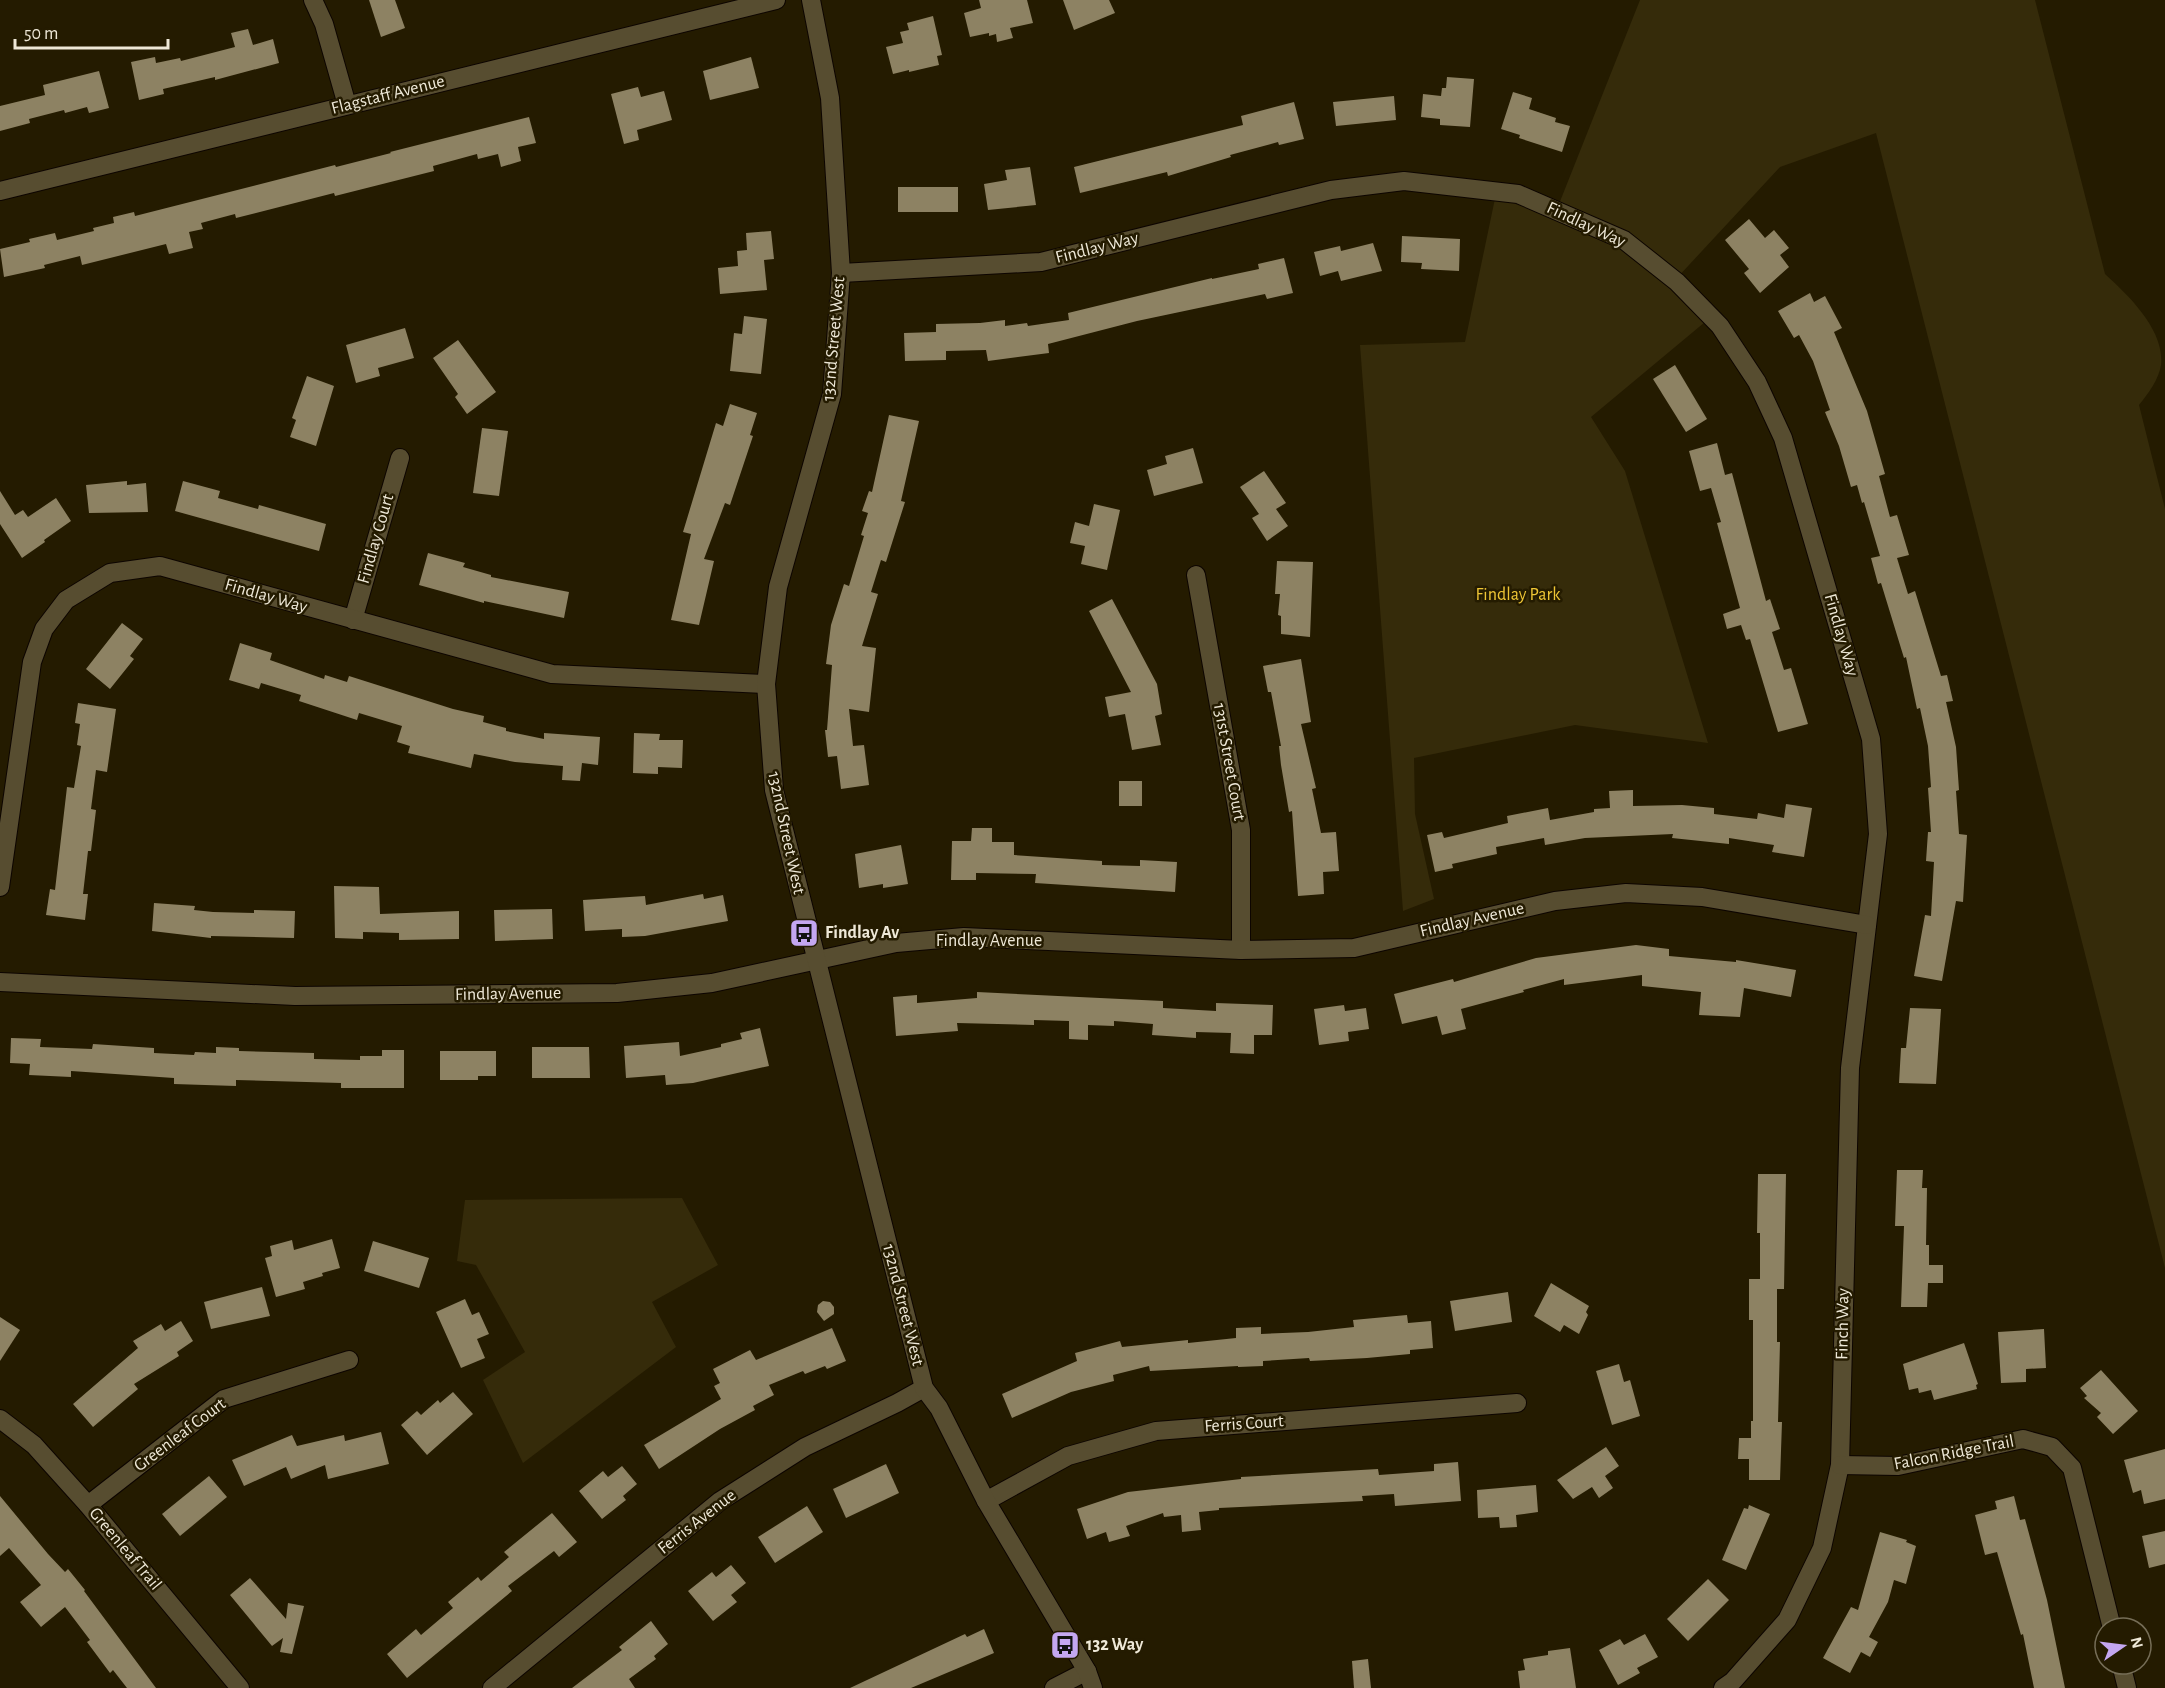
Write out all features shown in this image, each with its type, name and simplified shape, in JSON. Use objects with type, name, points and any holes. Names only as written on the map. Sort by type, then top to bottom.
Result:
[{"type":"street","points":[[313,0],[324,24],[348,105]]},
{"type":"street","name":"Flagstaff Avenue","points":[[0,191],[776,0]]},
{"type":"street","name":"132nd Street West","points":[[811,0],[830,98],[841,273],[832,394],[778,586],[766,684],[774,790],[815,961],[924,1388],[939,1408],[986,1501],[1090,1680]]},
{"type":"street","name":"Findlay Way","points":[[841,273],[1041,262],[1331,190],[1404,181],[1518,194],[1624,240],[1677,282],[1720,326],[1757,382],[1783,438],[1871,739],[1878,834],[1867,924]]},
{"type":"street","name":"Findlay Court","points":[[353,621],[400,458]]},
{"type":"street","name":"Findlay Way","points":[[0,887],[32,662],[44,628],[66,600],[110,573],[160,566],[552,674],[766,684]]},
{"type":"street","name":"131st Street Court","points":[[1196,575],[1241,830],[1241,950]]},
{"type":"street","name":"Findlay Avenue","points":[[0,982],[294,996],[617,993],[712,983],[896,943],[964,937],[1241,950],[1354,948],[1556,902],[1626,893],[1702,897],[1867,924]]},
{"type":"street","name":"Finch Way","points":[[1723,1688],[1733,1681],[1787,1620],[1822,1548],[1840,1465],[1850,1068],[1867,924]]},
{"type":"street","name":"Greenleaf Court","points":[[88,1505],[224,1399],[349,1360]]},
{"type":"street","name":"Ferris Avenue","points":[[492,1688],[720,1501],[805,1447],[924,1388]]},
{"type":"street","name":"Ferris Court","points":[[986,1501],[1068,1456],[1156,1431],[1517,1403]]},
{"type":"street","name":"Greenleaf Trail","points":[[0,1419],[34,1445],[88,1505],[240,1688]]},
{"type":"street","name":"Falcon Ridge Trail","points":[[1840,1465],[1898,1467],[2023,1439],[2052,1447],[2072,1468],[2109,1616]]},
{"type":"street","points":[[1054,1688],[1090,1680]]},
{"type":"green space","name":"Findlay Park","points":[[1640,0],[2035,0],[2105,274],[2143,314],[2151,326],[2161,352],[2158,376],[2139,405],[2165,509],[2165,1268],[1876,133],[1780,167],[1676,279],[1711,317],[1591,417],[1625,471],[1708,743],[1575,725],[1414,758],[1415,814],[1434,899],[1403,911],[1360,345],[1465,342],[1497,189],[1557,209]]},
{"type":"green space","points":[[682,1198],[718,1265],[652,1302],[676,1347],[523,1463],[483,1380],[525,1352],[476,1265],[457,1261],[465,1200]]},
{"type":"building","points":[[369,0],[395,0],[405,28],[381,37]]},
{"type":"building","points":[[979,0],[1027,0],[1033,23],[1010,28],[1013,38],[997,42],[996,34],[970,37],[964,13],[981,8]]},
{"type":"building","points":[[1063,0],[1109,0],[1115,13],[1074,30]]},
{"type":"building","points":[[933,16],[942,55],[937,56],[939,65],[893,74],[886,47],[903,43],[900,32],[909,30],[907,23]]},
{"type":"building","points":[[248,29],[253,45],[273,39],[279,63],[215,80],[215,77],[163,89],[164,94],[139,100],[131,62],[155,57],[156,63],[180,58],[181,61],[235,47],[231,33]]},
{"type":"building","points":[[751,57],[759,88],[710,100],[703,71]]},
{"type":"building","points":[[99,71],[109,108],[89,113],[87,107],[65,113],[64,110],[29,119],[30,123],[0,131],[0,106],[45,95],[43,85]]},
{"type":"building","points":[[1447,77],[1474,79],[1470,127],[1440,125],[1440,119],[1421,117],[1423,94],[1441,96],[1442,88],[1446,88]]},
{"type":"building","points":[[638,87],[641,97],[664,91],[672,120],[637,130],[639,140],[624,144],[611,94]]},
{"type":"building","points":[[1513,92],[1532,98],[1529,109],[1556,118],[1555,122],[1570,126],[1562,152],[1519,138],[1520,135],[1501,129]]},
{"type":"building","points":[[1394,96],[1396,120],[1336,126],[1333,102]]},
{"type":"building","points":[[1294,102],[1304,139],[1279,145],[1278,142],[1230,155],[1231,157],[1168,176],[1167,172],[1080,193],[1074,167],[1243,125],[1241,116]]},
{"type":"building","points":[[529,117],[536,143],[518,147],[521,161],[501,167],[498,154],[478,159],[477,154],[433,166],[434,171],[335,196],[334,193],[236,218],[235,214],[201,223],[203,229],[189,232],[193,248],[169,254],[166,244],[82,265],[80,256],[44,265],[45,268],[4,277],[0,249],[30,242],[29,239],[55,233],[57,240],[94,231],[93,228],[114,223],[113,217],[134,212],[135,216]]},
{"type":"building","points":[[1030,167],[1036,205],[988,210],[984,184],[1007,180],[1005,170]]},
{"type":"building","points":[[898,187],[958,187],[958,212],[898,212]]},
{"type":"building","points":[[1749,219],[1765,238],[1774,230],[1789,248],[1780,255],[1789,267],[1760,293],[1744,273],[1749,269],[1725,240]]},
{"type":"building","points":[[771,231],[774,259],[764,260],[767,290],[720,294],[718,268],[738,266],[737,251],[747,250],[746,233]]},
{"type":"building","points":[[1402,236],[1460,239],[1459,271],[1421,269],[1422,263],[1401,262]]},
{"type":"building","points":[[1373,243],[1382,271],[1341,281],[1338,271],[1320,276],[1314,252],[1340,246],[1341,251]]},
{"type":"building","points":[[1284,258],[1293,293],[1267,299],[1265,294],[1137,321],[1048,344],[1049,353],[988,361],[986,350],[946,351],[946,360],[905,361],[904,333],[936,332],[936,324],[1005,320],[1005,326],[1027,323],[1028,326],[1069,320],[1068,313],[1259,269],[1258,264]]},
{"type":"building","points":[[1810,293],[1814,302],[1825,296],[1842,328],[1834,332],[1867,411],[1885,474],[1879,476],[1890,517],[1897,515],[1909,555],[1897,558],[1908,594],[1915,591],[1941,676],[1947,675],[1953,701],[1946,702],[1956,747],[1959,834],[1967,835],[1963,902],[1956,901],[1942,981],[1914,976],[1925,915],[1931,916],[1934,862],[1926,861],[1928,832],[1931,832],[1928,788],[1931,787],[1928,746],[1920,708],[1917,709],[1906,657],[1904,658],[1881,583],[1878,584],[1871,558],[1880,556],[1864,502],[1862,503],[1857,485],[1851,487],[1839,446],[1825,412],[1830,410],[1813,361],[1799,335],[1794,338],[1778,311]]},
{"type":"building","points":[[744,316],[767,319],[761,374],[730,371],[734,333],[742,334]]},
{"type":"building","points":[[405,328],[414,358],[378,368],[380,376],[356,383],[346,345]]},
{"type":"building","points":[[458,340],[496,392],[467,414],[455,397],[458,394],[433,358]]},
{"type":"building","points":[[1675,365],[1707,419],[1686,432],[1653,379]]},
{"type":"building","points":[[307,376],[334,386],[316,446],[290,437],[296,420],[292,418]]},
{"type":"building","points":[[730,404],[757,413],[750,435],[753,436],[730,505],[725,503],[704,559],[714,561],[699,625],[671,620],[691,534],[683,532],[716,423],[723,426]]},
{"type":"building","points":[[889,415],[919,421],[901,501],[905,502],[886,562],[881,560],[871,592],[878,594],[862,646],[876,648],[869,712],[849,709],[853,746],[864,745],[869,785],[841,789],[837,756],[828,757],[825,730],[827,730],[832,665],[826,664],[831,625],[844,584],[849,586],[864,536],[861,535],[868,513],[862,511],[869,491],[872,492]]},
{"type":"building","points":[[482,428],[508,431],[499,496],[473,493]]},
{"type":"building","points":[[1717,443],[1725,475],[1732,473],[1766,601],[1770,599],[1780,629],[1772,632],[1784,670],[1791,668],[1808,724],[1778,732],[1750,639],[1746,640],[1741,625],[1727,629],[1723,614],[1740,608],[1717,523],[1721,522],[1711,488],[1700,491],[1689,451]]},
{"type":"building","points":[[1193,448],[1203,483],[1154,496],[1147,470],[1167,464],[1165,456]]},
{"type":"building","points":[[1264,471],[1286,503],[1276,509],[1288,526],[1267,541],[1252,518],[1259,514],[1240,487]]},
{"type":"building","points":[[127,481],[127,485],[146,483],[148,512],[89,513],[86,485]]},
{"type":"building","points":[[183,481],[220,491],[218,498],[258,509],[259,505],[326,524],[319,551],[175,511]]},
{"type":"building","points":[[0,491],[15,515],[23,510],[28,517],[56,498],[71,521],[22,558],[0,524]]},
{"type":"building","points":[[1094,504],[1120,510],[1107,570],[1081,564],[1085,546],[1070,543],[1075,522],[1089,526]]},
{"type":"building","points":[[428,553],[465,563],[463,567],[491,575],[491,577],[569,592],[564,618],[484,601],[484,603],[419,585]]},
{"type":"building","points":[[1277,561],[1313,562],[1310,637],[1281,634],[1281,616],[1278,615],[1280,594],[1275,594]]},
{"type":"building","points":[[1112,599],[1157,684],[1162,714],[1155,716],[1161,745],[1132,750],[1125,714],[1109,717],[1105,697],[1131,692],[1089,611]]},
{"type":"building","points":[[122,623],[143,639],[130,656],[134,659],[110,689],[86,669]]},
{"type":"building","points":[[240,643],[272,653],[270,660],[324,679],[325,675],[347,682],[349,676],[453,709],[484,716],[483,722],[506,728],[506,731],[544,739],[544,733],[600,737],[598,765],[582,763],[580,781],[562,780],[563,766],[515,762],[474,754],[471,768],[408,753],[410,746],[397,742],[402,726],[359,713],[357,720],[299,701],[301,695],[261,683],[259,689],[229,680]]},
{"type":"building","points":[[1301,659],[1311,722],[1301,724],[1316,788],[1312,789],[1321,833],[1336,832],[1339,871],[1323,872],[1324,894],[1298,896],[1292,811],[1289,812],[1281,765],[1279,746],[1281,746],[1271,692],[1268,692],[1263,666]]},
{"type":"building","points":[[78,703],[116,709],[107,772],[96,770],[91,809],[96,810],[83,894],[88,894],[85,920],[46,915],[50,889],[55,890],[67,787],[74,788],[81,746],[77,745],[80,724],[75,723]]},
{"type":"building","points":[[634,733],[660,734],[659,740],[683,740],[682,768],[658,767],[658,774],[633,773]]},
{"type":"building","points":[[1119,781],[1142,781],[1142,806],[1119,806]]},
{"type":"building","points":[[1633,790],[1633,806],[1682,805],[1714,808],[1714,814],[1757,819],[1758,813],[1784,818],[1786,804],[1812,808],[1804,857],[1772,852],[1774,845],[1729,838],[1729,844],[1672,838],[1673,834],[1585,838],[1545,845],[1544,838],[1496,847],[1497,854],[1452,864],[1453,868],[1435,872],[1427,835],[1442,832],[1444,838],[1508,823],[1507,816],[1548,808],[1550,820],[1594,812],[1594,809],[1610,808],[1609,791]]},
{"type":"building","points":[[972,828],[992,828],[992,842],[1014,842],[1014,855],[1102,861],[1102,865],[1140,866],[1140,860],[1177,862],[1175,892],[1035,883],[1036,874],[976,873],[976,880],[951,880],[952,841],[971,841]]},
{"type":"building","points":[[901,845],[908,884],[883,888],[883,884],[859,888],[855,854]]},
{"type":"building","points":[[334,886],[379,887],[380,914],[459,911],[459,939],[399,940],[399,933],[363,932],[363,939],[335,938]]},
{"type":"building","points":[[703,894],[704,899],[723,895],[728,921],[645,936],[622,937],[622,929],[585,931],[583,900],[645,896],[646,905]]},
{"type":"building","points":[[154,903],[195,906],[194,910],[213,912],[295,911],[294,938],[211,936],[211,938],[152,931]]},
{"type":"building","points":[[552,909],[553,939],[495,941],[494,910]]},
{"type":"building","points":[[1636,945],[1669,949],[1669,956],[1736,962],[1736,960],[1796,970],[1791,997],[1744,988],[1740,1017],[1699,1015],[1701,992],[1642,986],[1642,975],[1564,985],[1564,979],[1461,1009],[1466,1029],[1442,1035],[1437,1016],[1402,1024],[1394,994],[1453,979],[1454,982],[1536,958]]},
{"type":"building","points":[[977,992],[1163,1001],[1163,1008],[1216,1011],[1216,1003],[1273,1005],[1272,1035],[1254,1035],[1254,1054],[1230,1053],[1231,1033],[1196,1032],[1196,1038],[1152,1035],[1153,1024],[1114,1021],[1114,1026],[1088,1025],[1088,1040],[1069,1039],[1069,1021],[1034,1020],[1034,1025],[957,1023],[958,1031],[896,1036],[893,997],[917,995],[917,1003],[977,998]]},
{"type":"building","points":[[1344,1005],[1345,1011],[1366,1008],[1369,1029],[1348,1032],[1349,1041],[1319,1045],[1314,1009]]},
{"type":"building","points":[[1910,1008],[1941,1009],[1936,1084],[1899,1083],[1901,1048],[1906,1048]]},
{"type":"building","points":[[760,1028],[769,1066],[693,1083],[666,1085],[665,1075],[626,1078],[624,1046],[679,1042],[680,1056],[721,1047],[721,1044],[742,1039],[740,1033]]},
{"type":"building","points":[[11,1038],[41,1039],[40,1047],[92,1049],[93,1044],[154,1048],[154,1053],[194,1055],[195,1052],[216,1053],[216,1047],[239,1048],[239,1051],[314,1053],[314,1059],[360,1060],[360,1056],[382,1056],[382,1050],[404,1050],[404,1088],[341,1088],[341,1083],[236,1080],[236,1086],[174,1084],[174,1078],[71,1071],[71,1077],[29,1075],[30,1064],[10,1063]]},
{"type":"building","points":[[532,1047],[589,1047],[590,1078],[532,1078]]},
{"type":"building","points":[[440,1051],[496,1051],[496,1076],[478,1076],[478,1080],[440,1080]]},
{"type":"building","points":[[1897,1170],[1923,1170],[1922,1188],[1927,1188],[1926,1245],[1929,1245],[1929,1265],[1943,1265],[1943,1283],[1928,1283],[1927,1307],[1901,1307],[1904,1226],[1895,1226]]},
{"type":"building","points":[[1758,1174],[1786,1174],[1784,1289],[1777,1289],[1777,1342],[1780,1342],[1778,1422],[1782,1422],[1780,1480],[1749,1480],[1749,1459],[1738,1459],[1739,1438],[1751,1438],[1751,1421],[1753,1421],[1753,1320],[1749,1320],[1749,1279],[1760,1279],[1760,1233],[1757,1233]]},
{"type":"building","points":[[332,1239],[340,1268],[303,1282],[305,1289],[276,1297],[265,1258],[272,1256],[270,1246],[292,1240],[294,1250]]},
{"type":"building","points":[[373,1241],[429,1258],[419,1288],[364,1271]]},
{"type":"building","points":[[1551,1283],[1589,1306],[1586,1312],[1588,1315],[1579,1334],[1564,1325],[1560,1332],[1534,1316]]},
{"type":"building","points":[[262,1287],[270,1316],[211,1329],[204,1302]]},
{"type":"building","points":[[1508,1292],[1512,1322],[1455,1331],[1450,1301]]},
{"type":"building","points":[[465,1299],[472,1315],[479,1312],[489,1334],[477,1339],[485,1358],[461,1368],[436,1312]]},
{"type":"building","points":[[823,1301],[830,1302],[834,1307],[834,1314],[824,1321],[817,1312],[818,1305]]},
{"type":"building","points":[[1407,1315],[1408,1323],[1431,1321],[1433,1348],[1410,1350],[1410,1354],[1367,1358],[1263,1361],[1263,1366],[1150,1371],[1149,1366],[1113,1375],[1114,1381],[1071,1392],[1012,1418],[1002,1394],[1077,1361],[1075,1353],[1120,1341],[1122,1347],[1188,1340],[1188,1343],[1236,1338],[1236,1328],[1261,1327],[1261,1334],[1308,1332],[1354,1327],[1353,1320]]},
{"type":"building","points":[[0,1317],[20,1330],[0,1361]]},
{"type":"building","points":[[181,1321],[193,1341],[177,1352],[179,1356],[134,1384],[138,1389],[93,1427],[73,1404],[138,1348],[133,1341],[161,1324],[165,1331]]},
{"type":"building","points":[[832,1328],[846,1361],[827,1369],[825,1366],[805,1374],[803,1371],[769,1385],[774,1395],[753,1406],[755,1410],[720,1429],[659,1469],[644,1445],[721,1399],[714,1386],[720,1383],[713,1369],[750,1350],[756,1360]]},
{"type":"building","points":[[2044,1329],[2046,1368],[2026,1369],[2026,1382],[2001,1383],[1998,1332]]},
{"type":"building","points":[[1964,1343],[1978,1384],[1977,1389],[1934,1400],[1931,1390],[1919,1393],[1918,1388],[1909,1390],[1903,1364]]},
{"type":"building","points":[[1619,1364],[1624,1382],[1630,1380],[1640,1416],[1612,1425],[1596,1371]]},
{"type":"building","points":[[2101,1370],[2138,1411],[2113,1434],[2097,1417],[2101,1413],[2084,1398],[2087,1396],[2080,1388]]},
{"type":"building","points":[[453,1392],[473,1414],[427,1455],[401,1425],[417,1411],[421,1415],[438,1400],[440,1403]]},
{"type":"building","points":[[381,1432],[389,1464],[328,1479],[325,1465],[291,1479],[286,1467],[244,1486],[232,1460],[292,1435],[297,1446],[344,1435],[345,1441]]},
{"type":"building","points":[[1606,1447],[1619,1466],[1605,1476],[1613,1488],[1599,1498],[1592,1487],[1573,1499],[1557,1480]]},
{"type":"building","points":[[2165,1449],[2165,1499],[2144,1504],[2141,1490],[2133,1493],[2124,1460]]},
{"type":"building","points":[[1458,1462],[1461,1501],[1395,1506],[1394,1494],[1362,1496],[1363,1501],[1219,1508],[1219,1510],[1199,1512],[1201,1530],[1182,1532],[1181,1515],[1164,1517],[1163,1513],[1126,1526],[1130,1536],[1109,1542],[1106,1532],[1087,1539],[1077,1509],[1128,1492],[1241,1479],[1241,1477],[1378,1469],[1379,1475],[1434,1471],[1434,1464]]},
{"type":"building","points":[[886,1464],[899,1493],[846,1518],[833,1489]]},
{"type":"building","points":[[622,1466],[637,1484],[623,1496],[626,1500],[602,1519],[579,1491],[603,1471],[608,1477]]},
{"type":"building","points":[[209,1476],[227,1497],[180,1536],[162,1514]]},
{"type":"building","points":[[1536,1485],[1538,1512],[1516,1515],[1517,1527],[1500,1528],[1499,1517],[1478,1518],[1477,1490]]},
{"type":"building","points":[[0,1496],[48,1554],[65,1572],[68,1569],[156,1688],[127,1688],[113,1670],[110,1673],[87,1642],[90,1640],[65,1607],[41,1627],[20,1602],[41,1585],[9,1548],[0,1556]]},
{"type":"building","points":[[2014,1496],[2020,1520],[2025,1519],[2047,1600],[2065,1688],[2034,1688],[2023,1634],[2021,1635],[1997,1552],[1985,1555],[1975,1515],[1997,1509],[1995,1501]]},
{"type":"building","points":[[1749,1505],[1770,1514],[1746,1570],[1722,1560],[1744,1508],[1748,1509]]},
{"type":"building","points":[[807,1506],[823,1532],[775,1563],[758,1537]]},
{"type":"building","points":[[552,1513],[577,1542],[559,1557],[554,1551],[508,1586],[512,1591],[407,1678],[387,1654],[416,1629],[421,1635],[453,1608],[448,1602],[478,1577],[481,1581],[509,1557],[504,1552]]},
{"type":"building","points":[[2165,1531],[2165,1564],[2149,1568],[2142,1536]]},
{"type":"building","points":[[1880,1532],[1907,1540],[1906,1542],[1916,1546],[1906,1584],[1894,1580],[1888,1602],[1869,1637],[1878,1642],[1870,1657],[1861,1652],[1850,1673],[1823,1658],[1851,1607],[1858,1610]]},
{"type":"building","points":[[731,1565],[746,1583],[731,1595],[737,1602],[713,1621],[688,1591],[712,1572],[716,1577]]},
{"type":"building","points":[[250,1578],[286,1619],[288,1603],[304,1606],[292,1654],[280,1652],[283,1638],[272,1646],[230,1595]]},
{"type":"building","points":[[1708,1579],[1729,1600],[1688,1641],[1667,1619]]},
{"type":"building","points":[[651,1621],[668,1644],[654,1656],[656,1659],[629,1679],[635,1688],[572,1688],[622,1650],[619,1647]]},
{"type":"building","points":[[984,1629],[994,1653],[911,1688],[850,1688],[965,1634],[967,1637]]},
{"type":"building","points":[[1645,1634],[1658,1657],[1637,1668],[1640,1673],[1618,1685],[1599,1650],[1620,1639],[1624,1645]]},
{"type":"building","points":[[1570,1648],[1576,1688],[1520,1688],[1518,1671],[1525,1670],[1523,1659],[1548,1655],[1548,1651]]},
{"type":"building","points":[[1368,1659],[1371,1688],[1354,1688],[1352,1661]]},
{"type":"place","name":"Findlay Av","points":[[804,933]]},
{"type":"place","name":"132 Way","points":[[1065,1645]]}]
